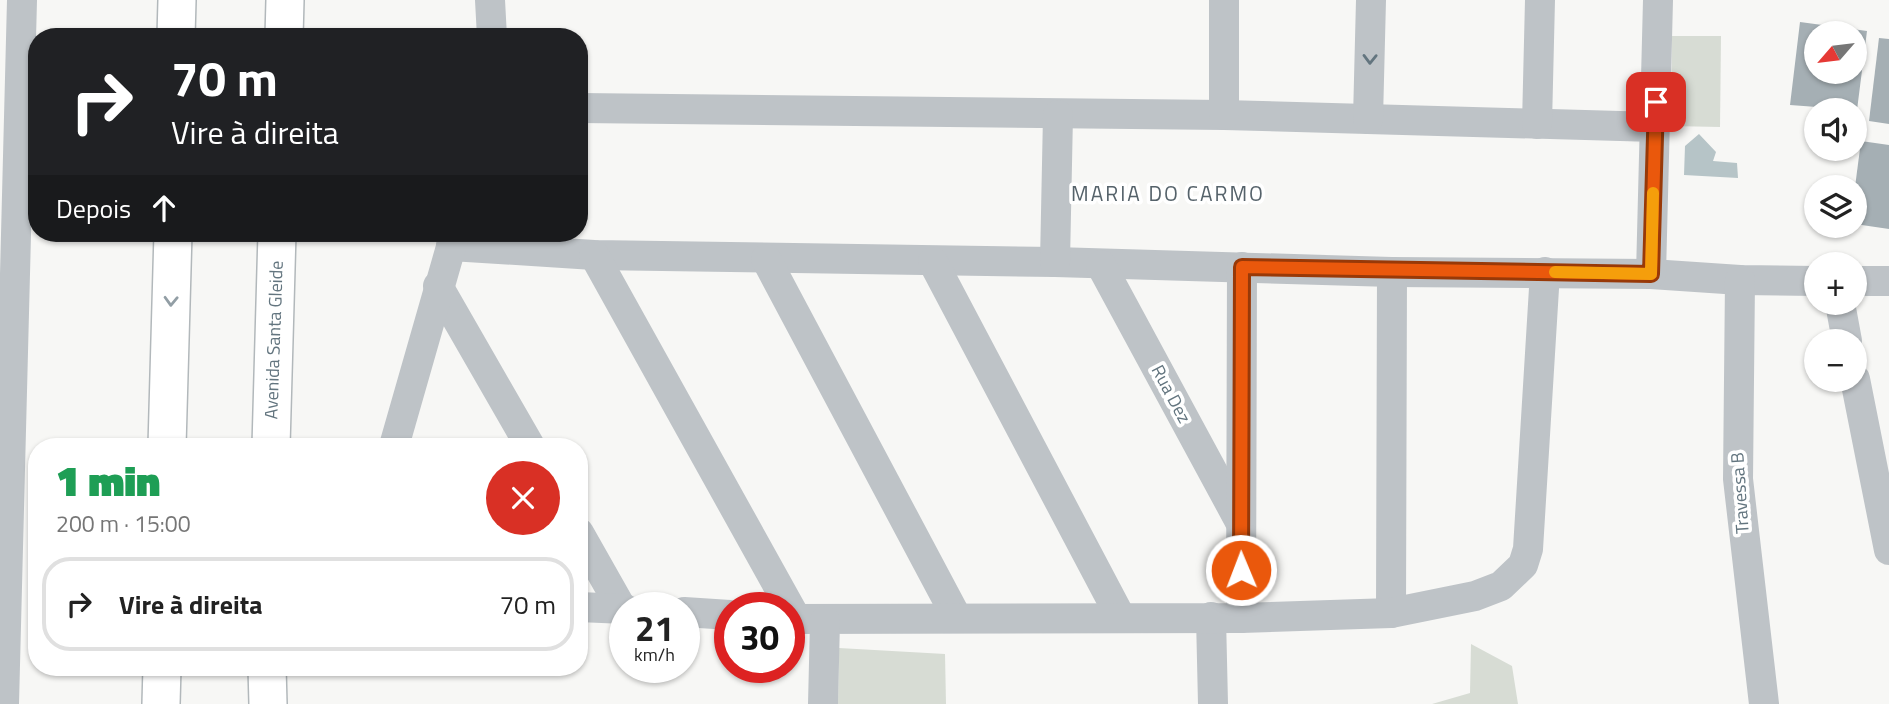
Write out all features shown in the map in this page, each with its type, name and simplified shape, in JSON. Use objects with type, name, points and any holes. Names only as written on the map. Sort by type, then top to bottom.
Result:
[{"type":"main road","points":[[176,28],[177,0]]},
{"type":"main road","points":[[284,28],[285,0]]},
{"type":"main road","points":[[167,438],[173,242]]},
{"type":"main road","name":"Avenida Santa Gleide","points":[[271,438],[277,242]]},
{"type":"main road","points":[[160,704],[162,676]]},
{"type":"main road","points":[[267,676],[268,704]]},
{"type":"street","points":[[5,704],[22,0]]},
{"type":"street","points":[[490,0],[492,28]]},
{"type":"street","points":[[1224,0],[1224,114]]},
{"type":"street","points":[[1368,119],[1371,0]]},
{"type":"street","points":[[1537,124],[1540,0]]},
{"type":"street","points":[[1651,274],[1658,0]]},
{"type":"street","points":[[588,108],[1058,115],[1224,114],[1655,127]]},
{"type":"street","points":[[1055,262],[1058,115]]},
{"type":"street","points":[[396,438],[452,242]]},
{"type":"street","points":[[479,242],[594,255],[1055,262],[1392,272],[1651,274],[1804,281]]},
{"type":"street","points":[[594,255],[788,592]]},
{"type":"street","points":[[766,259],[956,616]]},
{"type":"street","points":[[933,262],[1120,616]]},
{"type":"street","name":"Rua Dez","points":[[1101,265],[1240,522]]},
{"type":"street","points":[[1241,618],[1242,267]]},
{"type":"street","points":[[1391,613],[1392,272]]},
{"type":"street","points":[[805,620],[956,616],[1241,618],[1391,613],[1475,596],[1501,586],[1523,565],[1530,533],[1545,272]]},
{"type":"street","name":"Travessa B","points":[[1740,280],[1738,479],[1764,704]]},
{"type":"street","points":[[1867,281],[1889,281]]},
{"type":"street","points":[[438,286],[525,438]]},
{"type":"street","points":[[1858,392],[1889,550]]},
{"type":"street","points":[[588,548],[614,592]]},
{"type":"street","points":[[588,607],[609,608]]},
{"type":"street","points":[[1211,617],[1213,704]]},
{"type":"street","points":[[805,624],[823,704]]},
{"type":"shaded area","points":[[1672,36],[1721,36],[1720,127],[1671,126]]},
{"type":"shaded area","points":[[1699,134],[1716,152],[1713,161],[1737,163],[1738,178],[1684,175],[1685,146]]},
{"type":"shaded area","points":[[1471,644],[1512,666],[1518,704],[1432,704],[1470,693]]},
{"type":"shaded area","points":[[839,648],[945,654],[946,704],[838,704]]},
{"type":"building","points":[[1800,22],[1804,23],[1804,84],[1860,84],[1859,98],[1804,98],[1804,106],[1790,105]]},
{"type":"building","points":[[1879,38],[1889,39],[1889,124],[1869,121]]},
{"type":"building","points":[[1867,142],[1889,145],[1889,229],[1867,226],[1867,175],[1857,175],[1858,161],[1867,161]]},
{"type":"slow traffic","points":[[1555,272],[1651,274],[1653,193]]},
{"type":"district","name":"MARIA DO CARMO","points":[[1168,194]]},
{"type":"route","points":[[1241,570],[1242,267],[1392,272],[1651,274],[1656,102]]}]
